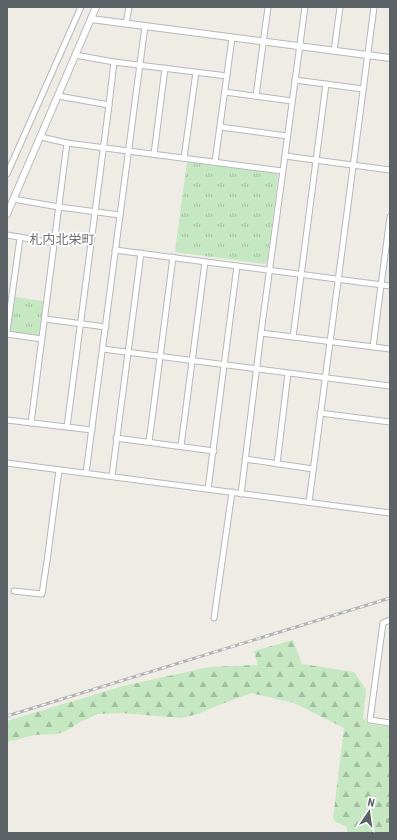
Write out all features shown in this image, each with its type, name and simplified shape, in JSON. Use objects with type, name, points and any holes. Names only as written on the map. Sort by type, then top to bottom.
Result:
[{"type":"street","points":[[7,174],[81,7]]},
{"type":"street","points":[[7,214],[96,7]]},
{"type":"street","points":[[126,24],[129,7]]},
{"type":"street","points":[[256,96],[268,7]]},
{"type":"street","points":[[241,494],[282,171],[305,7]]},
{"type":"street","points":[[334,51],[340,7]]},
{"type":"street","points":[[309,502],[337,279],[374,7]]},
{"type":"street","points":[[91,19],[390,58]]},
{"type":"street","points":[[86,473],[145,26]]},
{"type":"street","points":[[215,162],[232,38]]},
{"type":"street","points":[[75,55],[114,62],[227,76]]},
{"type":"street","points":[[67,427],[114,62]]},
{"type":"street","points":[[154,154],[165,68]]},
{"type":"street","points":[[184,158],[196,72]]},
{"type":"street","points":[[295,80],[363,89]]},
{"type":"street","points":[[293,337],[326,84]]},
{"type":"street","points":[[225,92],[292,101]]},
{"type":"street","points":[[58,96],[109,105]]},
{"type":"street","points":[[220,127],[287,136]]},
{"type":"street","points":[[40,136],[68,143],[282,171]]},
{"type":"street","points":[[31,423],[68,143]]},
{"type":"street","points":[[285,156],[390,170]]},
{"type":"street","points":[[13,199],[59,207],[120,214]]},
{"type":"street","points":[[373,347],[390,217]]},
{"type":"street","points":[[7,235],[54,243]]},
{"type":"street","points":[[7,331],[20,238]]},
{"type":"street","points":[[116,250],[390,286]]},
{"type":"street","points":[[112,476],[140,253]]},
{"type":"street","points":[[149,442],[173,257]]},
{"type":"street","points":[[181,446],[205,262]]},
{"type":"street","points":[[208,489],[237,266]]},
{"type":"street","points":[[45,319],[106,327]]},
{"type":"street","points":[[261,333],[390,349]]},
{"type":"street","points":[[7,334],[42,339]]},
{"type":"street","points":[[103,349],[390,386]]},
{"type":"street","points":[[277,464],[288,373]]},
{"type":"street","points":[[320,413],[390,422]]},
{"type":"street","points":[[7,420],[92,430]]},
{"type":"street","points":[[116,438],[214,451]]},
{"type":"street","points":[[245,459],[313,469]]},
{"type":"street","points":[[7,463],[390,513]]},
{"type":"street","points":[[14,591],[42,594],[59,470]]},
{"type":"street","points":[[214,618],[232,492]]},
{"type":"street","points":[[390,620],[383,623],[370,720],[390,723]]},
{"type":"green space","points":[[187,162],[277,174],[278,176],[267,262],[265,264],[175,252]]},
{"type":"green space","points":[[15,297],[43,301],[38,335],[12,332],[10,330]]},
{"type":"green space","points":[[293,640],[302,664],[354,672],[366,689],[363,718],[368,724],[369,728],[377,733],[390,737],[390,800],[387,800],[383,833],[347,833],[347,827],[336,822],[333,818],[344,728],[294,703],[251,693],[198,714],[181,718],[122,713],[98,714],[80,722],[66,731],[57,734],[34,735],[7,742],[7,721],[123,686],[209,667],[258,665],[254,651]]},
{"type":"green space","points":[[368,724],[390,727],[390,737],[377,733],[369,728]]},
{"type":"green space","points":[[387,799],[390,800],[390,833],[383,833]]},
{"type":"railway","points":[[7,716],[390,598]]},
{"type":"district","name":"札内北栄町","points":[[62,239]]}]
